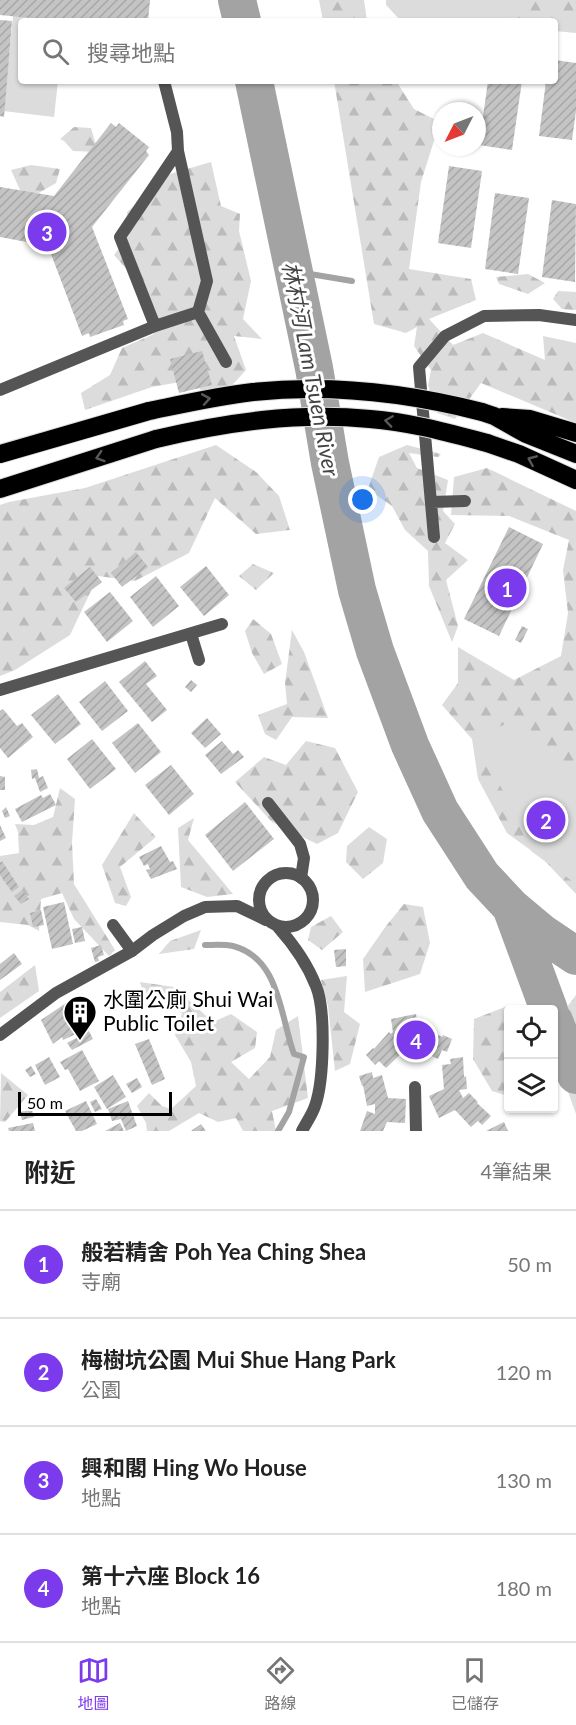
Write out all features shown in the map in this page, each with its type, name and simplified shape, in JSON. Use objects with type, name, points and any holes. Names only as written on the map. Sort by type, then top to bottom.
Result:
[{"type":"highway","points":[[0,454],[149,411],[204,399],[253,392],[290,390],[380,393],[448,404],[488,414],[530,419],[576,433]]},
{"type":"highway","points":[[488,414],[526,434],[576,454]]},
{"type":"highway","points":[[0,489],[156,439],[209,427],[256,420],[331,416],[403,423],[488,443],[519,454],[576,480]]},
{"type":"street","points":[[165,84],[177,132],[178,151],[207,280],[198,312],[226,362]]},
{"type":"street","points":[[154,326],[120,237],[178,151]]},
{"type":"street","points":[[0,390],[154,326],[198,312]]},
{"type":"street","points":[[435,537],[419,367],[445,336],[484,316],[538,315],[576,320]]},
{"type":"street","points":[[431,502],[465,501]]},
{"type":"street","points":[[0,690],[222,624]]},
{"type":"street","points":[[190,634],[199,660]]},
{"type":"street","points":[[268,803],[300,844],[304,858],[301,878]]},
{"type":"street","points":[[266,920],[259,908],[258,898],[266,881],[280,873],[290,873],[301,878],[312,892],[311,910],[303,922],[292,927],[278,927]]},
{"type":"street","points":[[0,1035],[56,993],[132,951],[184,916],[205,907],[237,906],[278,927],[300,952],[317,988],[322,1022],[319,1086],[315,1106],[302,1131]]},
{"type":"street","points":[[113,925],[132,951]]},
{"type":"street","points":[[415,1086],[417,1131]]},
{"type":"green space","points":[[319,0],[364,0],[367,18],[322,18]]},
{"type":"green space","points":[[386,0],[515,0],[512,18],[398,18],[386,5]]},
{"type":"green space","points":[[491,0],[576,0],[576,33],[558,31],[558,18],[513,18],[491,3]]},
{"type":"green space","points":[[13,16],[33,18],[18,18],[18,84],[58,84],[54,117],[3,111]]},
{"type":"green space","points":[[334,84],[398,84],[414,109],[432,118],[432,147],[421,182],[409,269],[471,279],[476,300],[429,319],[453,345],[483,333],[545,360],[543,336],[576,343],[576,423],[481,383],[455,419],[437,413],[428,385],[431,370],[414,346],[417,327],[406,333],[374,324]]},
{"type":"green space","points":[[74,127],[91,128],[98,152],[73,151],[60,139]]},
{"type":"green space","points":[[211,162],[221,206],[240,214],[239,231],[251,281],[243,319],[262,339],[234,336],[246,370],[215,404],[191,380],[152,387],[85,410],[81,393],[110,375],[122,348],[154,334],[148,293],[114,255],[129,235],[127,212],[170,174]]},
{"type":"green space","points":[[31,165],[60,169],[56,183],[25,201],[11,170]]},
{"type":"green space","points":[[528,274],[545,283],[528,294],[499,284],[496,277]]},
{"type":"green space","points":[[558,291],[576,292],[576,310],[562,309],[553,299]]},
{"type":"green space","points":[[216,445],[256,472],[279,496],[290,530],[256,534],[215,498],[189,553],[135,581],[98,576],[70,635],[15,670],[0,676],[0,505],[85,488]]},
{"type":"green space","points":[[407,445],[441,454],[438,457],[409,453],[417,468],[448,480],[443,511],[455,524],[445,543],[468,560],[446,580],[458,626],[452,642],[429,586],[428,551],[405,530],[392,506],[368,489],[379,457]]},
{"type":"green space","points":[[487,468],[576,511],[576,894],[543,859],[507,833],[478,779],[472,739],[442,705],[458,683],[458,647],[514,680],[561,656],[568,613],[563,570],[569,540],[509,516],[451,515],[454,477]]},
{"type":"green space","points":[[253,564],[274,573],[256,590],[239,576]]},
{"type":"green space","points":[[253,619],[271,634],[282,664],[264,674],[252,653],[245,631]]},
{"type":"green space","points":[[292,630],[304,652],[328,718],[292,717],[276,740],[265,734],[258,715],[287,704],[285,683]]},
{"type":"green space","points":[[522,719],[576,789],[576,884],[531,851],[476,734]]},
{"type":"green space","points":[[306,741],[335,748],[358,792],[338,833],[317,844],[272,822],[235,782],[264,757],[286,765]]},
{"type":"green space","points":[[60,788],[75,799],[72,843],[74,884],[115,950],[109,956],[74,919],[62,893],[41,899],[39,931],[28,925],[0,922],[0,856],[19,853],[18,832],[15,824],[34,825],[53,817]]},
{"type":"green space","points":[[134,813],[156,837],[120,867],[131,897],[126,906],[115,903],[102,865]]},
{"type":"green space","points":[[194,818],[188,840],[233,894],[207,897],[181,887],[178,828]]},
{"type":"green space","points":[[369,827],[387,839],[383,863],[363,879],[346,862],[347,846]]},
{"type":"green space","points":[[404,904],[423,907],[430,943],[420,974],[365,992],[363,959]]},
{"type":"green space","points":[[331,916],[343,932],[322,950],[308,940],[311,927]]},
{"type":"green space","points":[[201,930],[194,949],[159,954],[170,941]]},
{"type":"green space","points":[[35,965],[39,991],[0,1018],[0,992]]},
{"type":"green space","points":[[347,976],[344,1012],[360,1024],[350,1064],[335,1071],[328,1006],[321,980]]},
{"type":"green space","points":[[140,982],[174,987],[213,1022],[231,1014],[257,1032],[255,1048],[231,1062],[249,1079],[270,1057],[276,1030],[298,1016],[308,1098],[272,1111],[276,1131],[243,1131],[236,1118],[218,1122],[199,1113],[169,1131],[147,1131],[146,1123],[137,1106],[149,1093],[162,1106],[171,1109],[196,1086],[191,1062],[175,1035],[182,1013],[146,1000]]},
{"type":"green space","points":[[576,995],[576,1114],[562,1075],[562,1014]]},
{"type":"green space","points":[[504,1007],[504,1095],[492,1091],[473,1059],[474,1019]]},
{"type":"green space","points":[[1,1073],[28,1095],[5,1122],[0,1121]]},
{"type":"building","points":[[0,0],[150,0],[148,18],[30,18],[0,15]]},
{"type":"building","points":[[0,20],[12,21],[4,117],[0,116]]},
{"type":"building","points":[[558,60],[576,63],[576,111],[572,140],[539,136],[546,84],[558,84]]},
{"type":"building","points":[[488,84],[522,84],[512,150],[486,146],[485,102]]},
{"type":"building","points":[[111,123],[116,127],[119,123],[149,147],[146,151],[149,155],[92,227],[128,319],[123,321],[124,325],[90,337],[89,333],[82,336],[48,246],[0,237],[0,187],[54,196]]},
{"type":"building","points":[[449,166],[482,171],[471,248],[438,243]]},
{"type":"building","points":[[495,193],[529,198],[518,274],[485,269]]},
{"type":"building","points":[[552,200],[576,204],[575,282],[542,277]]},
{"type":"building","points":[[202,351],[212,385],[179,393],[170,359]]},
{"type":"building","points":[[509,527],[543,544],[499,636],[464,619]]},
{"type":"building","points":[[136,552],[148,567],[122,587],[111,573]]},
{"type":"building","points":[[206,566],[229,595],[204,616],[180,587]]},
{"type":"building","points":[[90,567],[102,582],[76,602],[64,588]]},
{"type":"building","points":[[156,576],[179,606],[153,627],[130,597]]},
{"type":"building","points":[[110,592],[133,621],[107,642],[84,612]]},
{"type":"building","points":[[522,626],[528,629],[521,643],[515,640]]},
{"type":"building","points":[[145,661],[157,676],[146,684],[167,710],[152,722],[119,682]]},
{"type":"building","points":[[191,680],[197,685],[191,692],[185,687]]},
{"type":"building","points":[[105,681],[128,711],[102,731],[79,702]]},
{"type":"building","points":[[58,694],[81,724],[55,744],[31,715]]},
{"type":"building","points":[[3,709],[17,726],[22,723],[33,737],[8,758],[0,748],[0,711]]},
{"type":"building","points":[[207,718],[221,734],[205,748],[191,733]]},
{"type":"building","points":[[138,723],[161,752],[135,773],[112,743]]},
{"type":"building","points":[[92,739],[116,769],[90,789],[67,759]]},
{"type":"building","points":[[222,741],[233,754],[238,750],[244,757],[221,774],[205,755]]},
{"type":"building","points":[[171,765],[194,794],[169,815],[145,785]]},
{"type":"building","points":[[37,769],[39,778],[43,776],[48,788],[40,792],[35,778],[32,779],[31,770]]},
{"type":"building","points":[[0,776],[5,777],[5,790],[0,790]]},
{"type":"building","points":[[50,794],[56,805],[22,822],[15,809],[41,795],[43,798]]},
{"type":"building","points":[[245,802],[274,839],[233,871],[205,835]]},
{"type":"building","points":[[6,807],[10,816],[5,818],[2,811]]},
{"type":"building","points":[[0,825],[6,838],[0,841]]},
{"type":"building","points":[[161,846],[177,869],[151,879],[146,870],[150,869],[148,864],[144,866],[139,857]]},
{"type":"building","points":[[2,861],[19,887],[12,892],[0,875]]},
{"type":"building","points":[[22,890],[29,899],[21,904],[14,896]]},
{"type":"building","points":[[64,902],[73,944],[52,949],[43,907]]},
{"type":"building","points":[[41,910],[44,925],[33,927],[30,913]]},
{"type":"building","points":[[82,927],[85,941],[75,943],[72,929]]},
{"type":"building","points":[[101,945],[104,955],[98,957],[99,961],[95,962],[91,948]]},
{"type":"building","points":[[346,949],[346,966],[336,967],[334,950]]},
{"type":"building","points":[[14,953],[22,964],[0,980],[0,964]]},
{"type":"building","points":[[66,1003],[68,1010],[64,1013],[76,1034],[63,1040],[62,1037],[53,1044],[41,1020]]},
{"type":"building","points":[[84,1006],[89,1017],[73,1025],[69,1015]]},
{"type":"building","points":[[416,1014],[418,1027],[421,1029],[422,1026],[442,1037],[443,1035],[452,1039],[447,1052],[442,1050],[438,1059],[412,1047],[406,1049],[386,1068],[379,1061],[375,1065],[366,1055],[389,1032],[391,1034],[393,1032],[391,1019]]},
{"type":"building","name":"水圍公廁 Shui Wai Public Toilet","points":[[89,1031],[93,1039],[72,1050],[67,1043]]},
{"type":"building","points":[[149,1039],[165,1079],[152,1085],[135,1044]]},
{"type":"building","points":[[82,1050],[99,1081],[80,1091],[68,1069],[65,1070],[60,1062]]},
{"type":"building","points":[[49,1057],[60,1077],[45,1085],[35,1065]]},
{"type":"building","points":[[463,1057],[467,1089],[459,1090],[463,1098],[469,1093],[491,1116],[482,1125],[478,1121],[471,1127],[455,1110],[439,1118],[429,1096],[444,1089],[442,1065],[451,1064],[450,1059]]},
{"type":"building","points":[[31,1066],[36,1074],[30,1077],[25,1070]]},
{"type":"building","points":[[372,1072],[373,1078],[382,1075],[388,1098],[406,1099],[405,1123],[387,1122],[383,1131],[360,1131],[367,1111],[375,1114],[375,1104],[367,1106],[359,1076]]},
{"type":"building","points":[[113,1075],[126,1097],[107,1109],[94,1087]]},
{"type":"building","points":[[137,1078],[142,1087],[132,1093],[126,1084]]},
{"type":"building","points":[[96,1099],[102,1109],[95,1112],[90,1102]]},
{"type":"building","points":[[86,1101],[97,1124],[82,1131],[76,1131],[65,1111]]},
{"type":"building","points":[[128,1101],[137,1126],[126,1131],[121,1119],[112,1121],[108,1109]]},
{"type":"building","points":[[32,1110],[34,1117],[22,1120],[20,1112]]},
{"type":"building","points":[[504,1122],[508,1131],[486,1131]]},
{"type":"building","points":[[33,1123],[35,1131],[9,1131],[8,1128]]},
{"type":"building","points":[[120,1123],[124,1131],[105,1131]]},
{"type":"building","points":[[201,1124],[206,1131],[191,1131]]},
{"type":"waterway","name":"林村河 Lam Tsuen River","points":[[237,0],[241,18]]},
{"type":"waterway","name":"林村河 Lam Tsuen River","points":[[255,84],[314,368],[330,463],[357,590],[375,651],[410,745],[440,811],[482,876],[511,907],[542,933],[576,956]]},
{"type":"waterway","points":[[292,271],[352,281]]},
{"type":"waterway","name":"林村河 Lam Tsuen River","points":[[511,907],[547,1005]]},
{"type":"waterway","points":[[205,945],[233,946],[249,953],[260,963],[276,990],[294,1054],[304,1057],[289,1112],[278,1131]]},
{"type":"waterway","name":"林村河 Lam Tsuen River","points":[[558,1031],[576,1075]]},
{"type":"place","name":"興和閣 Hing Wo House","points":[[47,232]]},
{"type":"place","name":"般若精舍 Poh Yea Ching Shea","points":[[507,588]]},
{"type":"place","name":"梅樹坑公園 Mui Shue Hang Park","points":[[546,820]]},
{"type":"place","name":"第十六座 Block 16","points":[[416,1040]]},
{"type":"place","name":"水圍公廁 Shui Wai Public Toilet","points":[[80,1041]]}]
